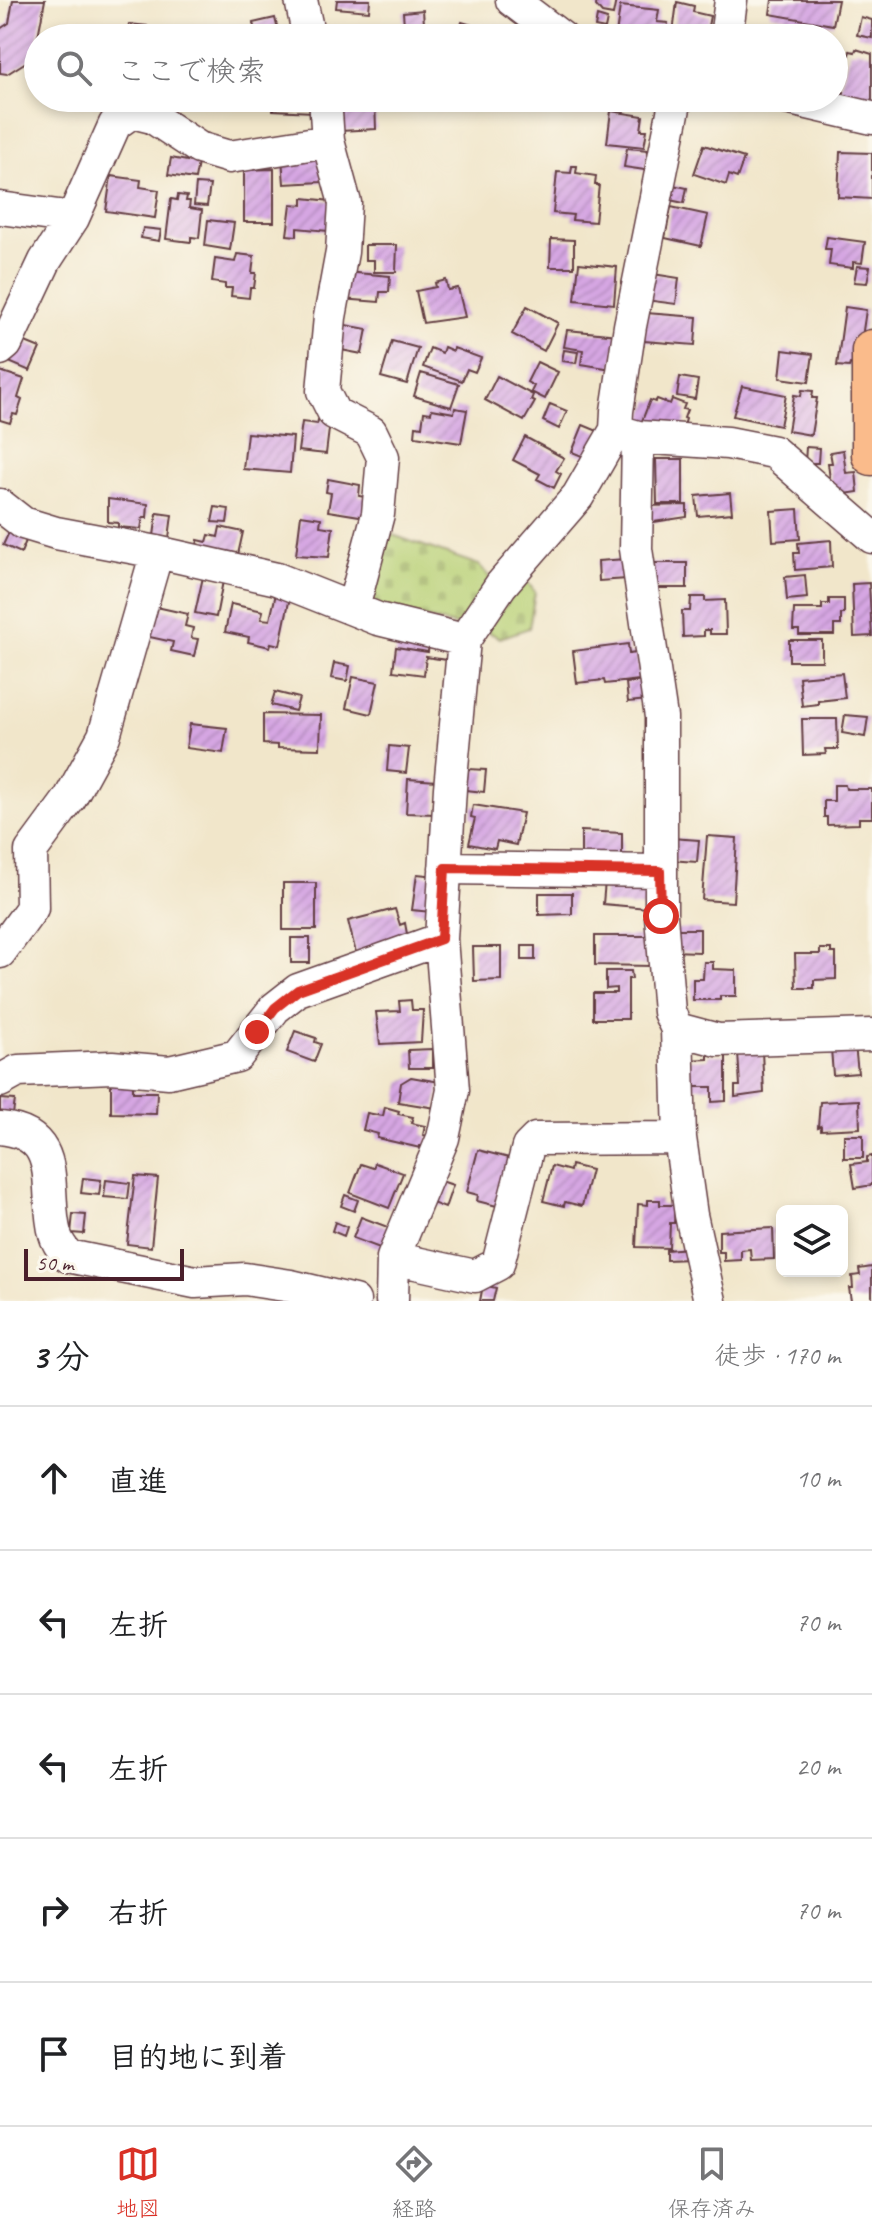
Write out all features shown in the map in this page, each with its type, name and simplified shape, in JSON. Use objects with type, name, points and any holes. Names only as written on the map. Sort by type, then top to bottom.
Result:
[{"type":"main road","points":[[872,350],[872,455]]},
{"type":"street","points":[[301,0],[306,24]]},
{"type":"street","points":[[512,0],[544,24]]},
{"type":"street","points":[[728,24],[731,0]]},
{"type":"street","points":[[0,349],[6,344],[45,261],[73,218],[115,124],[132,112],[152,117],[199,148],[229,157],[328,141]]},
{"type":"street","points":[[326,112],[328,141],[345,203],[342,252],[330,317],[323,391],[334,413],[371,432],[383,457],[378,514],[353,608]]},
{"type":"street","points":[[673,112],[630,326],[617,411],[627,434],[636,549],[661,717],[660,871],[669,1012],[677,1029],[680,1138],[691,1215],[710,1301]]},
{"type":"street","points":[[846,112],[872,118]]},
{"type":"street","points":[[0,208],[73,218]]},
{"type":"street","points":[[627,434],[728,443],[774,452],[872,537]]},
{"type":"street","points":[[392,1301],[393,1258],[443,1138],[453,1090],[441,939],[464,640],[501,585],[627,434]]},
{"type":"street","points":[[0,505],[23,523],[56,533],[277,579],[378,619],[464,640]]},
{"type":"street","points":[[0,952],[32,908],[31,851],[70,798],[104,736],[157,552]]},
{"type":"street","points":[[445,868],[660,871]]},
{"type":"street","points":[[0,1081],[18,1071],[112,1067],[169,1072],[237,1056],[275,1008],[298,990],[441,939]]},
{"type":"street","points":[[677,1029],[718,1040],[872,1035]]},
{"type":"street","points":[[0,1128],[16,1130],[39,1145],[49,1166],[55,1235],[68,1256],[195,1282],[245,1279],[354,1301]]},
{"type":"street","points":[[393,1258],[475,1276],[498,1264],[528,1147],[536,1139],[680,1138]]},
{"type":"green space","points":[[381,531],[479,565],[493,581],[463,627],[365,604]]},
{"type":"green space","points":[[525,579],[535,592],[529,628],[500,638],[486,631]]},
{"type":"building","points":[[13,0],[45,0],[40,24],[24,24],[24,63],[7,74],[0,73],[0,29],[9,23]]},
{"type":"building","points":[[337,0],[370,0],[369,11],[336,8]]},
{"type":"building","points":[[597,0],[616,0],[613,15],[602,13],[596,6]]},
{"type":"building","points":[[772,0],[838,0],[833,24],[770,14]]},
{"type":"building","points":[[677,2],[694,6],[693,12],[710,16],[708,24],[674,24]]},
{"type":"building","points":[[620,6],[659,10],[657,22],[668,23],[668,24],[618,24]]},
{"type":"building","points":[[423,10],[424,24],[404,24],[403,12]]},
{"type":"building","points":[[597,16],[607,19],[606,24],[596,24]]},
{"type":"building","points":[[861,17],[872,20],[872,38],[857,35]]},
{"type":"building","points":[[275,18],[276,24],[253,24]]},
{"type":"building","points":[[856,49],[872,54],[872,102],[848,97],[848,58],[850,51],[855,52]]},
{"type":"building","points":[[337,112],[375,112],[376,129],[340,131]]},
{"type":"building","points":[[611,112],[643,116],[641,130],[647,130],[644,147],[607,143]]},
{"type":"building","points":[[704,145],[744,158],[737,178],[729,175],[726,185],[694,174]]},
{"type":"building","points":[[627,148],[648,150],[645,170],[624,167]]},
{"type":"building","points":[[840,152],[872,153],[872,199],[838,197]]},
{"type":"building","points":[[321,155],[322,182],[284,184],[282,157]]},
{"type":"building","points":[[171,158],[198,163],[195,179],[168,175]]},
{"type":"building","points":[[572,166],[577,166],[576,173],[596,176],[595,185],[599,185],[595,222],[572,220],[573,215],[553,213],[557,172],[571,173]]},
{"type":"building","points":[[274,169],[274,222],[244,222],[244,170]]},
{"type":"building","points":[[111,176],[141,180],[140,187],[159,190],[155,218],[106,211]]},
{"type":"building","points":[[196,184],[210,185],[207,206],[194,205]]},
{"type":"building","points":[[668,184],[687,188],[684,203],[665,199]]},
{"type":"building","points":[[178,195],[187,196],[189,208],[202,210],[199,238],[191,237],[191,242],[166,239],[171,199],[177,200]]},
{"type":"building","points":[[303,198],[331,201],[328,231],[297,228],[297,236],[287,235],[291,204],[303,205]]},
{"type":"building","points":[[671,207],[708,215],[701,246],[665,238]]},
{"type":"building","points":[[208,220],[234,223],[230,250],[205,246]]},
{"type":"building","points":[[143,228],[161,230],[159,241],[141,238]]},
{"type":"building","points":[[827,237],[865,242],[862,263],[853,262],[853,268],[829,265],[831,249],[825,249]]},
{"type":"building","points":[[551,239],[574,240],[574,267],[550,267]]},
{"type":"building","points":[[365,245],[397,245],[396,272],[374,272],[374,260],[365,260]]},
{"type":"building","points":[[237,254],[254,256],[252,273],[256,273],[249,298],[231,296],[232,288],[212,282],[215,259],[235,262]]},
{"type":"building","points":[[579,263],[617,267],[614,304],[575,300]]},
{"type":"building","points":[[857,266],[870,267],[867,283],[854,282]]},
{"type":"building","points":[[345,272],[390,276],[389,292],[380,292],[379,302],[342,299]]},
{"type":"building","points":[[653,274],[679,278],[676,304],[645,300]]},
{"type":"building","points":[[446,280],[448,290],[458,288],[465,317],[423,323],[416,291],[436,287],[435,283]]},
{"type":"building","points":[[527,306],[558,323],[544,351],[512,334]]},
{"type":"building","points":[[845,307],[866,310],[858,365],[850,364],[849,367],[837,366]]},
{"type":"building","points":[[646,313],[697,317],[695,345],[644,341]]},
{"type":"building","points":[[340,324],[367,329],[362,354],[336,349]]},
{"type":"building","points":[[567,330],[618,335],[612,369],[581,364],[583,350],[564,347]]},
{"type":"building","points":[[18,339],[40,348],[30,371],[9,362]]},
{"type":"building","points":[[392,341],[418,348],[407,384],[381,377]]},
{"type":"building","points":[[444,347],[481,358],[475,372],[467,369],[462,381],[423,367],[430,348],[442,353]]},
{"type":"building","points":[[564,350],[578,352],[576,363],[562,361]]},
{"type":"building","points":[[783,350],[813,354],[809,382],[780,378]]},
{"type":"building","points":[[537,362],[558,372],[545,399],[531,392],[534,386],[527,382]]},
{"type":"building","points":[[0,371],[24,379],[18,398],[22,400],[17,415],[13,414],[10,423],[0,420]]},
{"type":"building","points":[[421,373],[459,384],[451,407],[414,396]]},
{"type":"building","points":[[497,376],[533,395],[531,400],[535,402],[524,421],[485,400]]},
{"type":"building","points":[[680,377],[698,380],[695,399],[677,396]]},
{"type":"building","points":[[742,386],[786,395],[780,426],[733,416]]},
{"type":"building","points":[[802,390],[813,391],[812,398],[817,398],[811,435],[788,431],[794,395],[801,396]]},
{"type":"building","points":[[657,399],[670,404],[672,399],[685,404],[683,409],[687,410],[683,429],[660,428],[642,421],[650,400],[655,402]]},
{"type":"building","points":[[550,404],[567,411],[559,429],[543,421]]},
{"type":"building","points":[[455,408],[467,410],[461,443],[415,436],[416,426],[422,427],[424,412],[431,413],[432,409],[454,413]]},
{"type":"building","points":[[318,420],[330,421],[326,454],[298,451],[302,422],[317,424]]},
{"type":"building","points":[[583,425],[600,432],[589,459],[572,452]]},
{"type":"building","points":[[247,433],[293,437],[290,473],[243,469]]},
{"type":"building","points":[[525,437],[564,458],[556,471],[561,474],[554,488],[537,479],[540,474],[513,460]]},
{"type":"building","points":[[806,447],[819,448],[818,463],[805,463]]},
{"type":"building","points":[[843,450],[846,473],[856,472],[858,492],[832,496],[828,463],[832,463],[830,452]]},
{"type":"building","points":[[656,459],[683,459],[683,504],[657,504]]},
{"type":"building","points":[[328,479],[360,485],[359,496],[370,498],[366,517],[328,511],[331,493],[326,492]]},
{"type":"building","points":[[730,493],[732,513],[698,516],[696,496]]},
{"type":"building","points":[[108,499],[148,504],[147,518],[143,517],[141,529],[118,527],[118,523],[108,522]]},
{"type":"building","points":[[687,505],[687,517],[647,523],[646,506]]},
{"type":"building","points":[[215,507],[229,509],[227,523],[212,522]]},
{"type":"building","points":[[798,509],[800,539],[773,541],[771,511]]},
{"type":"building","points":[[157,513],[172,515],[169,538],[154,536]]},
{"type":"building","points":[[301,515],[321,518],[320,526],[333,528],[329,557],[296,555]]},
{"type":"building","points":[[220,527],[243,532],[237,559],[196,550],[198,540],[207,542],[209,535],[218,537]]},
{"type":"building","points":[[11,528],[28,536],[21,553],[3,545]]},
{"type":"building","points":[[831,540],[832,567],[795,570],[794,553],[799,553],[798,543]]},
{"type":"building","points":[[626,559],[627,579],[599,581],[598,561]]},
{"type":"building","points":[[652,563],[687,563],[687,588],[653,588]]},
{"type":"building","points":[[805,575],[807,598],[787,600],[785,577]]},
{"type":"building","points":[[203,577],[223,581],[216,617],[195,613]]},
{"type":"building","points":[[869,583],[872,636],[854,637],[852,584]]},
{"type":"building","points":[[277,589],[291,592],[280,645],[271,643],[270,647],[248,642],[249,637],[225,632],[231,604],[263,611],[261,619],[270,620]]},
{"type":"building","points":[[691,597],[705,597],[705,601],[725,600],[726,634],[710,634],[710,630],[704,630],[704,636],[683,637],[682,611],[690,611]]},
{"type":"building","points":[[829,599],[844,599],[841,625],[834,625],[834,635],[799,635],[799,630],[793,630],[794,609],[822,609],[822,604],[829,604]]},
{"type":"building","points":[[152,606],[188,614],[185,626],[193,628],[191,638],[198,639],[194,656],[171,651],[173,642],[145,636]]},
{"type":"building","points":[[789,640],[822,640],[822,661],[789,661]]},
{"type":"building","points":[[429,643],[455,647],[453,661],[426,657],[424,675],[393,671],[396,647],[428,652]]},
{"type":"building","points":[[628,644],[629,654],[636,653],[639,680],[577,683],[573,651]]},
{"type":"building","points":[[334,663],[350,666],[347,681],[331,678]]},
{"type":"building","points":[[842,673],[845,698],[802,706],[799,677]]},
{"type":"building","points":[[353,677],[378,682],[371,714],[346,708]]},
{"type":"building","points":[[646,681],[648,700],[628,702],[626,683]]},
{"type":"building","points":[[275,692],[299,698],[295,711],[271,705]]},
{"type":"building","points":[[263,714],[321,715],[320,749],[278,748],[278,745],[263,744]]},
{"type":"building","points":[[845,715],[868,717],[865,737],[842,733]]},
{"type":"building","points":[[802,719],[837,719],[838,749],[825,749],[826,754],[803,755]]},
{"type":"building","points":[[190,724],[227,728],[223,753],[186,748]]},
{"type":"building","points":[[389,746],[409,748],[406,773],[387,771]]},
{"type":"building","points":[[468,769],[486,770],[484,792],[466,790]]},
{"type":"building","points":[[408,779],[437,781],[436,814],[406,813]]},
{"type":"building","points":[[834,785],[845,785],[846,789],[872,789],[872,818],[859,818],[859,824],[827,825],[824,801],[834,801]]},
{"type":"building","points":[[473,805],[523,813],[516,845],[497,841],[495,849],[469,844],[475,818],[471,817]]},
{"type":"building","points":[[581,831],[622,833],[622,859],[581,857]]},
{"type":"building","points":[[707,836],[737,838],[733,902],[702,900]]},
{"type":"building","points":[[671,838],[699,840],[697,862],[669,860]]},
{"type":"building","points":[[417,874],[436,876],[431,912],[412,910]]},
{"type":"building","points":[[605,881],[649,885],[647,908],[603,904]]},
{"type":"building","points":[[283,883],[316,883],[316,930],[283,930]]},
{"type":"building","points":[[539,893],[572,893],[572,914],[539,915]]},
{"type":"building","points":[[395,909],[400,925],[405,923],[407,934],[402,935],[404,941],[356,953],[348,921]]},
{"type":"building","points":[[671,929],[700,929],[700,952],[671,951]]},
{"type":"building","points":[[595,936],[653,936],[652,966],[595,965]]},
{"type":"building","points":[[291,938],[310,938],[310,963],[291,963]]},
{"type":"building","points":[[522,946],[535,946],[535,960],[522,960]]},
{"type":"building","points":[[473,947],[501,947],[501,980],[474,981]]},
{"type":"building","points":[[820,949],[831,949],[831,953],[836,953],[836,979],[814,980],[814,988],[796,988],[795,954],[820,954]]},
{"type":"building","points":[[704,962],[713,962],[713,969],[736,970],[736,996],[720,996],[720,1000],[693,1000],[693,979],[703,979]]},
{"type":"building","points":[[606,971],[631,971],[632,979],[628,979],[628,1019],[593,1019],[593,993],[616,993],[616,988],[606,989]]},
{"type":"building","points":[[411,1000],[412,1010],[423,1010],[421,1042],[380,1044],[376,1012],[400,1011],[399,1001]]},
{"type":"building","points":[[295,1031],[316,1038],[315,1042],[321,1044],[314,1062],[287,1052]]},
{"type":"building","points":[[855,1045],[858,1073],[833,1075],[831,1048]]},
{"type":"building","points":[[433,1049],[433,1068],[409,1068],[408,1050]]},
{"type":"building","points":[[762,1051],[764,1093],[735,1097],[735,1086],[740,1086],[738,1052]]},
{"type":"building","points":[[708,1055],[726,1055],[726,1101],[712,1102],[712,1087],[687,1087],[687,1060],[708,1059]]},
{"type":"building","points":[[411,1077],[440,1082],[436,1108],[398,1102],[401,1083]]},
{"type":"building","points":[[111,1082],[133,1082],[133,1092],[157,1092],[156,1114],[111,1113]]},
{"type":"building","points":[[0,1099],[15,1100],[12,1122],[0,1121]]},
{"type":"building","points":[[859,1100],[860,1128],[821,1130],[821,1126],[818,1127],[820,1102]]},
{"type":"building","points":[[385,1107],[413,1117],[411,1123],[425,1126],[423,1135],[428,1136],[426,1147],[377,1138],[378,1134],[363,1130],[367,1113],[383,1116]]},
{"type":"building","points":[[844,1135],[863,1135],[863,1158],[844,1158]]},
{"type":"building","points":[[478,1150],[513,1159],[501,1207],[477,1201],[478,1195],[467,1192]]},
{"type":"building","points":[[872,1156],[872,1185],[855,1188],[851,1164],[867,1162],[867,1157]]},
{"type":"building","points":[[375,1163],[403,1173],[389,1208],[350,1193],[361,1164],[373,1168]]},
{"type":"building","points":[[571,1165],[591,1170],[582,1206],[543,1201],[552,1166],[570,1171]]},
{"type":"building","points":[[135,1176],[158,1178],[151,1247],[127,1244]]},
{"type":"building","points":[[83,1178],[101,1180],[99,1195],[81,1193]]},
{"type":"building","points":[[435,1179],[453,1185],[445,1208],[427,1201]]},
{"type":"building","points":[[106,1180],[130,1183],[128,1199],[104,1197]]},
{"type":"building","points":[[345,1195],[358,1200],[354,1211],[341,1206]]},
{"type":"building","points":[[648,1200],[660,1200],[660,1205],[675,1205],[674,1223],[670,1223],[669,1248],[636,1247],[638,1204],[648,1205]]},
{"type":"building","points":[[73,1214],[86,1215],[84,1234],[71,1233]]},
{"type":"building","points":[[361,1217],[393,1229],[385,1250],[353,1238]]},
{"type":"building","points":[[335,1222],[347,1227],[344,1236],[332,1231]]},
{"type":"building","points":[[773,1228],[774,1259],[751,1260],[750,1249],[741,1250],[741,1260],[724,1261],[724,1252],[719,1252],[719,1231]]},
{"type":"building","points":[[689,1248],[690,1259],[666,1260],[666,1250]]},
{"type":"building","points":[[872,1267],[872,1301],[851,1301],[849,1288],[853,1288],[852,1276],[860,1275],[859,1269]]},
{"type":"building","points":[[483,1285],[496,1288],[493,1301],[480,1301]]},
{"type":"route","points":[[257,1032],[275,1008],[298,990],[441,939],[445,868],[660,871],[661,916]]}]
